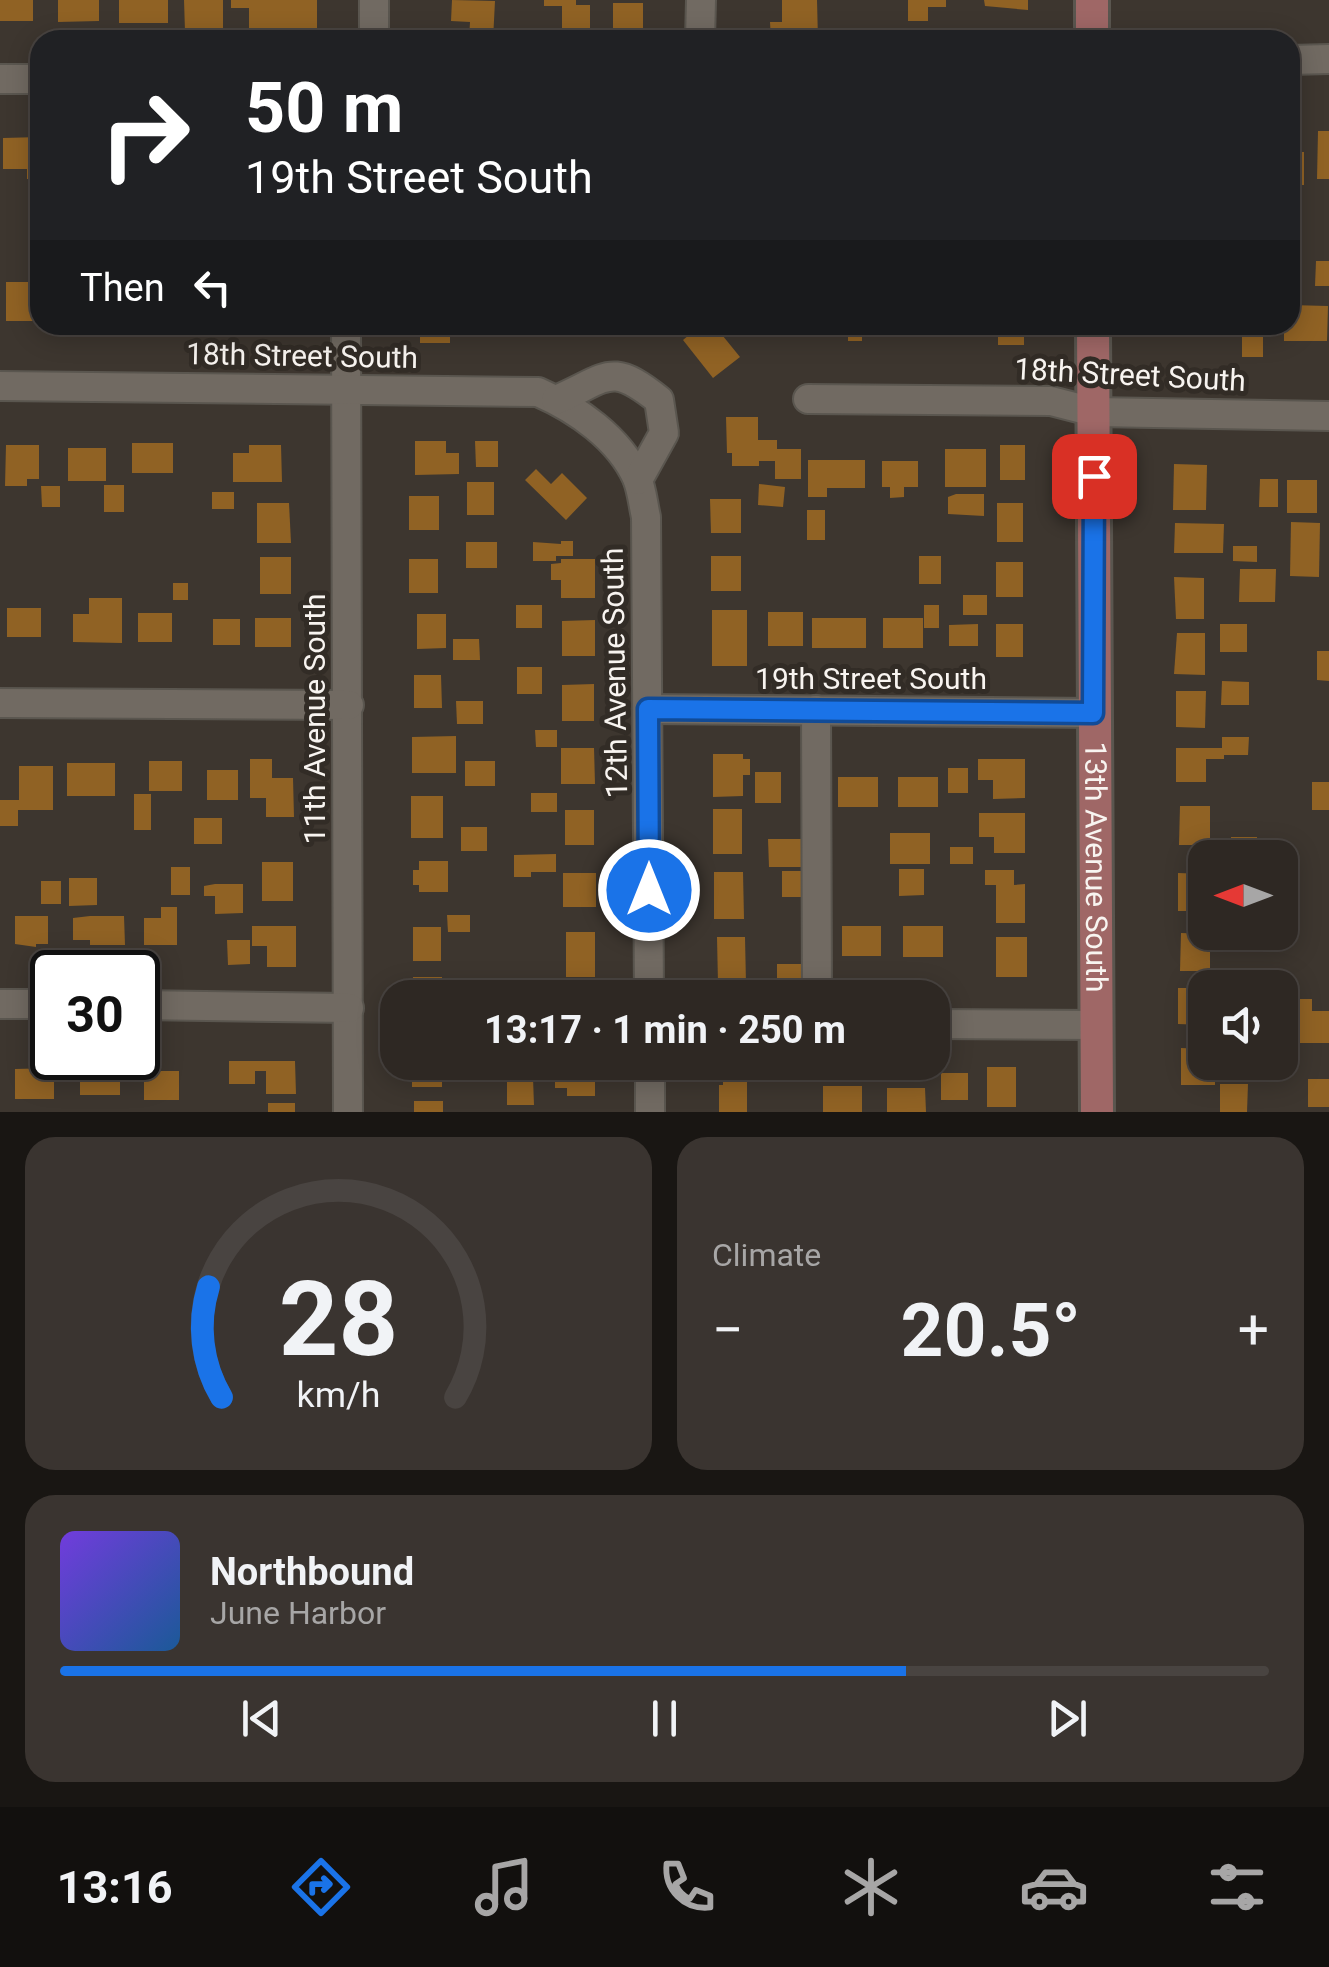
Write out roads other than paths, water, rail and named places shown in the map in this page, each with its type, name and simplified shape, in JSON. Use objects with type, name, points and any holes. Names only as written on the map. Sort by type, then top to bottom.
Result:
[{"type":"main road","points":[[1092,0],[1092,30]]},
{"type":"main road","name":"13th Avenue South","points":[[1093,335],[1097,1112]]},
{"type":"street","points":[[374,0],[374,30]]},
{"type":"street","points":[[700,0],[700,30]]},
{"type":"street","points":[[1300,60],[1329,59]]},
{"type":"street","points":[[0,78],[30,79]]},
{"type":"street","name":"11th Avenue South","points":[[346,335],[348,1112]]},
{"type":"street","points":[[556,400],[607,376],[630,377],[659,400],[664,434],[638,480]]},
{"type":"street","name":"18th Street South","points":[[0,386],[538,392],[593,425]]},
{"type":"street","name":"18th Street South","points":[[808,399],[1052,401],[1094,412],[1329,416]]},
{"type":"street","name":"12th Avenue South","points":[[593,425],[617,446],[638,480],[646,517],[650,980]]},
{"type":"street","points":[[0,703],[348,705]]},
{"type":"street","name":"19th Street South","points":[[648,709],[1093,713]]},
{"type":"street","points":[[816,710],[817,980]]},
{"type":"street","points":[[0,1004],[30,1004]]},
{"type":"street","points":[[160,1005],[348,1008]]},
{"type":"street","points":[[950,1024],[1096,1025]]},
{"type":"street","points":[[650,1080],[650,1112]]}]
